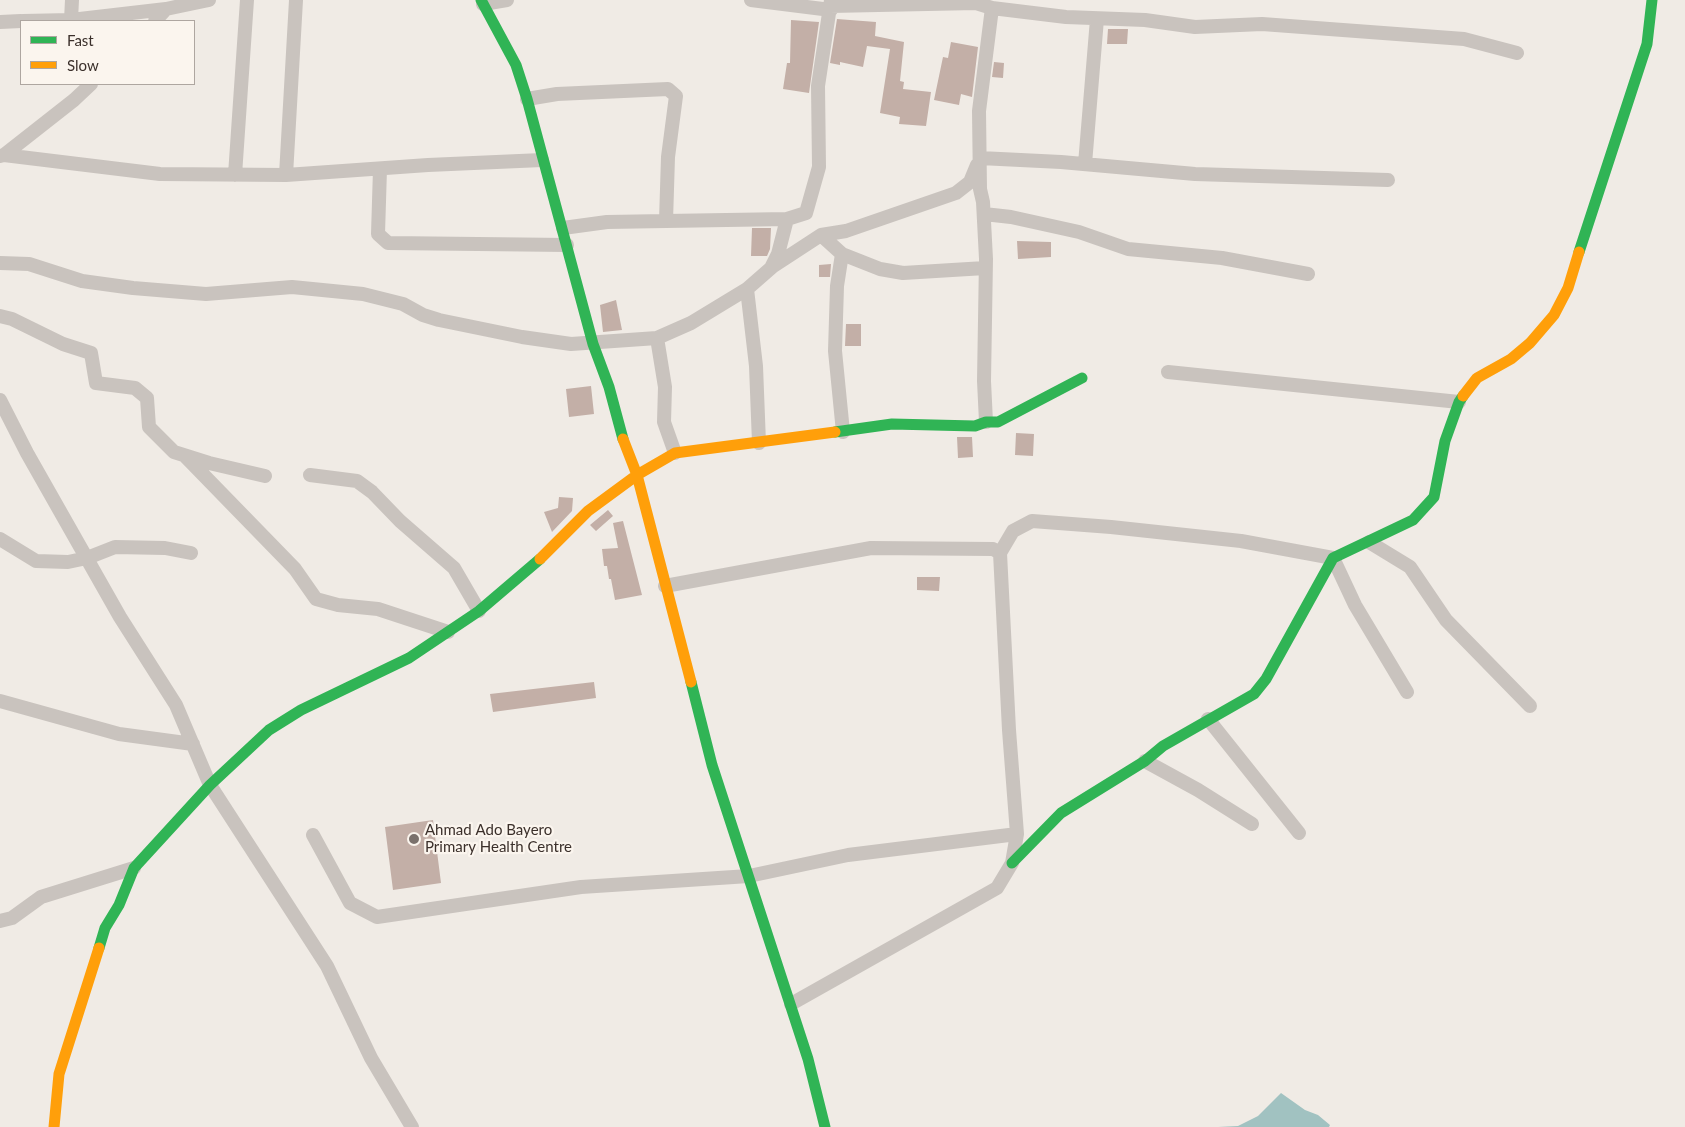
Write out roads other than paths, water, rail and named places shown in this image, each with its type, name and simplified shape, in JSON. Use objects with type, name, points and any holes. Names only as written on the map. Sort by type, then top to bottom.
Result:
[{"type":"street","points":[[72,0],[71,20],[166,9],[209,0]]},
{"type":"street","points":[[235,175],[247,0]]},
{"type":"street","points":[[286,175],[296,0]]},
{"type":"street","points":[[506,0],[482,2],[516,65],[527,99],[542,160],[568,245],[593,344],[609,387],[626,451],[636,475],[712,765],[791,1004],[808,1059],[825,1127]]},
{"type":"street","points":[[751,0],[831,5],[976,2],[992,8],[1097,19],[1145,20],[1195,27],[1262,24],[1464,39],[1517,53]]},
{"type":"street","points":[[1012,862],[1017,834],[1009,730],[1000,552],[1013,531],[1032,521],[1111,527],[1241,541],[1332,558],[1413,520],[1434,497],[1441,470],[1445,441],[1458,402],[1477,378],[1511,359],[1530,344],[1554,315],[1568,288],[1610,153],[1647,44],[1652,0]]},
{"type":"street","points":[[563,228],[607,222],[787,219],[806,213],[815,188],[819,167],[819,75],[831,5]]},
{"type":"street","points":[[986,422],[984,381],[984,214],[980,189],[979,110],[992,8]]},
{"type":"street","points":[[156,20],[166,9]]},
{"type":"street","points":[[1085,164],[1097,19]]},
{"type":"street","points":[[0,22],[20,21]]},
{"type":"street","points":[[2,156],[90,85]]},
{"type":"street","points":[[527,99],[557,94],[668,89],[676,96],[668,157],[666,221]]},
{"type":"street","points":[[2,156],[160,174],[235,175],[286,175],[542,160]]},
{"type":"street","points":[[980,158],[1085,164],[1195,174],[1388,180]]},
{"type":"street","points":[[0,263],[29,264],[82,281],[133,288],[206,294],[292,287],[362,294],[403,304],[423,315],[439,320],[522,338],[571,344],[593,344],[657,338],[691,323],[747,289],[771,268],[821,235],[846,231],[956,193],[970,182],[980,158]]},
{"type":"street","points":[[380,168],[378,234],[388,243],[568,245]]},
{"type":"street","points":[[984,214],[1011,217],[1079,232],[1128,249],[1222,258],[1308,274]]},
{"type":"street","points":[[771,268],[778,254],[787,219]]},
{"type":"street","points":[[821,235],[842,254],[871,266],[903,272],[985,268]]},
{"type":"street","points":[[842,254],[837,286],[835,351],[843,432]]},
{"type":"street","points":[[747,289],[756,366],[759,443]]},
{"type":"street","points":[[0,316],[12,319],[63,344],[91,352],[96,383],[135,388],[147,398],[149,427],[174,452],[265,476]]},
{"type":"street","points":[[657,338],[665,387],[664,422],[676,454]]},
{"type":"street","points":[[1168,372],[1458,402]]},
{"type":"street","points":[[54,1127],[59,1074],[78,1012],[105,928],[119,905],[134,868],[210,785],[268,730],[301,710],[409,658],[448,632],[479,611],[547,553],[588,511],[636,475],[676,454],[892,424],[974,426],[986,422],[998,422],[1082,378]]},
{"type":"street","points":[[0,400],[120,617],[176,705],[210,785],[327,966],[371,1058],[412,1127]]},
{"type":"street","points":[[185,456],[295,569],[316,599],[338,605],[378,609],[448,632]]},
{"type":"street","points":[[310,475],[356,481],[372,492],[400,521],[454,568],[479,611]]},
{"type":"street","points":[[0,539],[36,561],[68,562],[87,558],[115,548],[165,548],[191,553]]},
{"type":"street","points":[[1369,542],[1410,567],[1446,620],[1530,706]]},
{"type":"street","points":[[664,586],[871,548],[993,549],[1000,552]]},
{"type":"street","points":[[1332,558],[1355,605],[1408,692]]},
{"type":"street","points":[[791,1004],[997,888],[1012,862],[1061,813],[1145,761],[1163,746],[1254,694],[1266,679],[1332,558]]},
{"type":"street","points":[[1,704],[119,734],[193,744]]},
{"type":"street","points":[[1208,719],[1298,833]]},
{"type":"street","points":[[1145,761],[1198,790],[1252,824]]},
{"type":"street","points":[[313,834],[350,903],[377,917],[581,887],[749,876],[848,855],[1017,834]]},
{"type":"street","points":[[0,921],[12,918],[41,897],[134,868]]},
{"type":"water","points":[[1281,1093],[1305,1110],[1318,1115],[1330,1125],[1329,1127],[1218,1127],[1238,1126],[1258,1116]]},
{"type":"place","name":"Ahmad Ado Bayero Primary Health Centre","points":[[414,839]]}]
